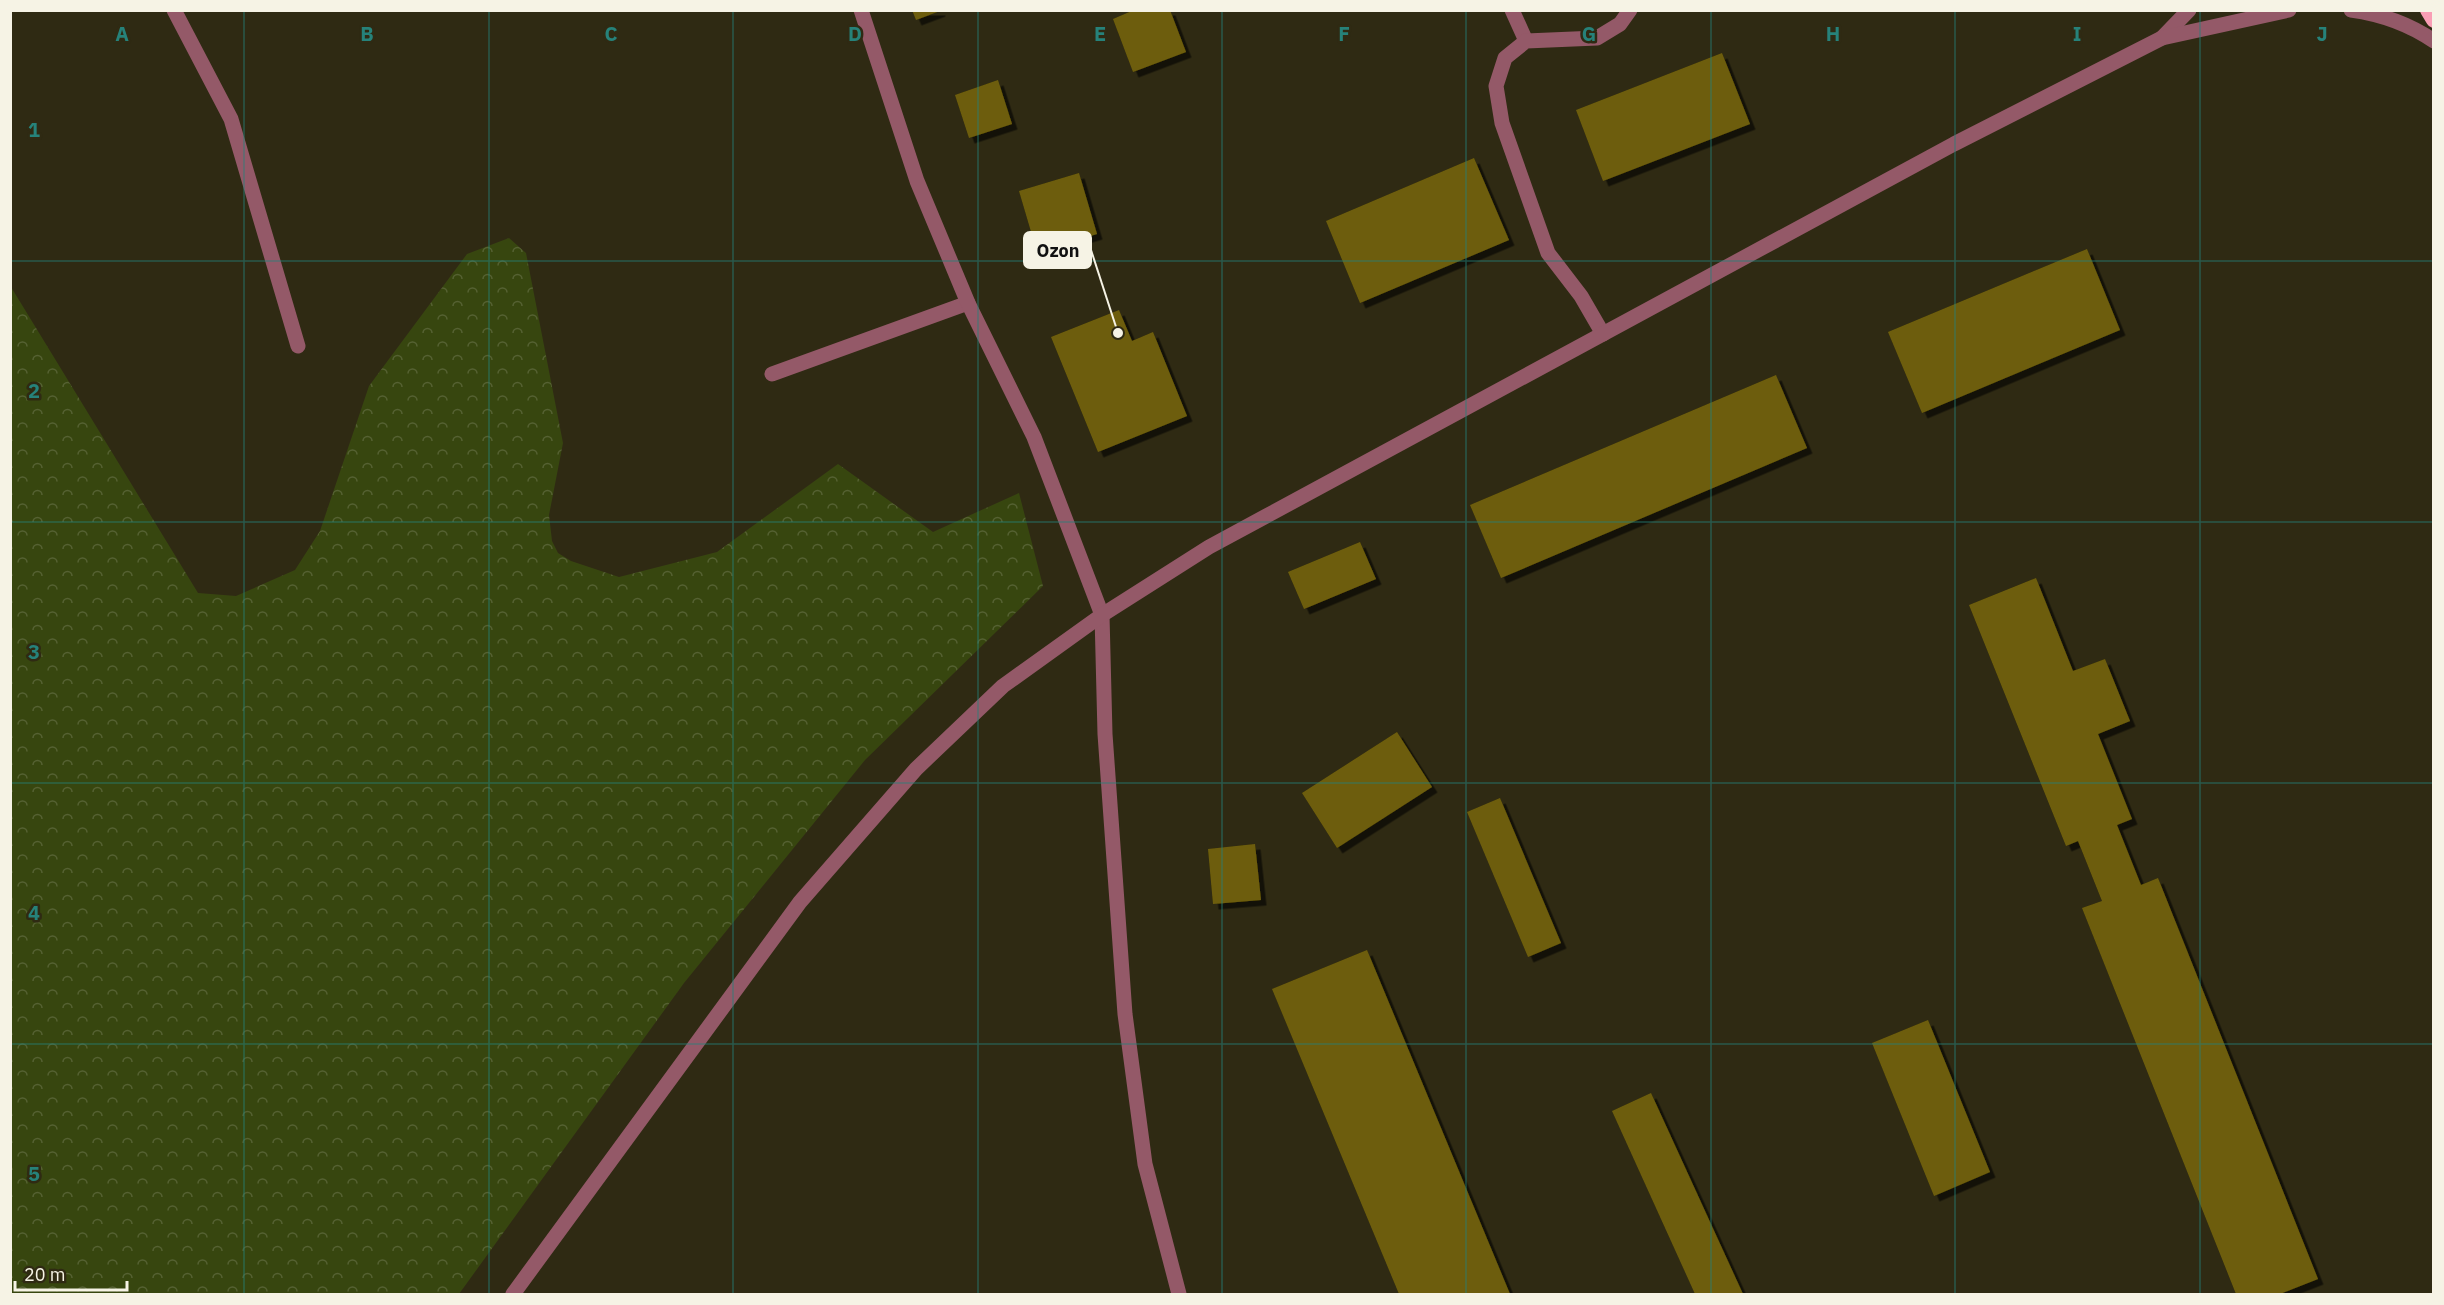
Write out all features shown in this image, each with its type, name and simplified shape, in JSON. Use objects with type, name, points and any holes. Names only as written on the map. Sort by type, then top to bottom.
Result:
[{"type":"highway","points":[[2428,10],[2433,20]]},
{"type":"street","points":[[174,10],[231,119],[298,346]]},
{"type":"street","points":[[861,10],[917,181],[968,303],[1034,437],[1102,615],[1106,734],[1125,1014],[1145,1164],[1179,1294]]},
{"type":"street","points":[[1512,10],[1526,41]]},
{"type":"street","points":[[1603,334],[1581,296],[1548,254],[1502,123],[1496,86],[1505,58],[1526,41],[1597,38],[1620,24],[1630,10]]},
{"type":"street","points":[[2162,38],[2189,10]]},
{"type":"street","points":[[513,1294],[800,902],[916,769],[1003,686],[1102,615],[1209,547],[1954,144],[2162,38],[2289,10]]},
{"type":"street","points":[[2351,10],[2371,13],[2418,30],[2433,41]]},
{"type":"street","points":[[772,374],[968,303]]},
{"type":"green space","points":[[509,238],[526,253],[563,443],[549,515],[552,541],[558,553],[571,561],[619,577],[717,552],[838,464],[933,532],[1019,493],[1043,586],[865,760],[684,983],[459,1294],[11,1294],[11,287],[198,593],[236,596],[295,570],[320,531],[369,386],[467,254]]},
{"type":"building","points":[[912,10],[940,10],[940,11],[916,20]]},
{"type":"building","points":[[1134,10],[1170,10],[1186,52],[1133,72],[1113,19]]},
{"type":"building","points":[[1722,53],[1750,124],[1603,181],[1576,110]]},
{"type":"building","points":[[998,80],[1012,124],[969,138],[955,95]]},
{"type":"building","points":[[1474,158],[1509,240],[1360,303],[1326,221]]},
{"type":"building","points":[[1079,173],[1097,234],[1037,252],[1019,191]]},
{"type":"building","points":[[2087,249],[2120,330],[1922,413],[1888,332]]},
{"type":"building","points":[[1119,310],[1132,341],[1153,332],[1187,416],[1098,452],[1051,337]]},
{"type":"building","points":[[1776,375],[1807,448],[1501,578],[1470,505]]},
{"type":"building","points":[[1360,542],[1376,579],[1304,609],[1288,572]]},
{"type":"building","points":[[2036,578],[2073,671],[2105,659],[2130,721],[2098,734],[2132,819],[2117,825],[2141,885],[2158,878],[2318,1279],[2280,1294],[2236,1294],[2082,908],[2102,901],[2078,841],[2066,846],[1969,605]]},
{"type":"building","points":[[1397,732],[1432,787],[1337,848],[1302,793]]},
{"type":"building","points":[[1500,798],[1561,943],[1528,957],[1467,812]]},
{"type":"building","points":[[1255,844],[1261,900],[1213,904],[1208,849]]},
{"type":"building","points":[[1367,950],[1510,1294],[1399,1294],[1272,989]]},
{"type":"building","points":[[1928,1020],[1990,1172],[1934,1196],[1872,1043]]},
{"type":"building","points":[[1651,1093],[1743,1294],[1695,1294],[1612,1111]]},
{"type":"place","name":"Ozon","points":[[1118,333]]}]
